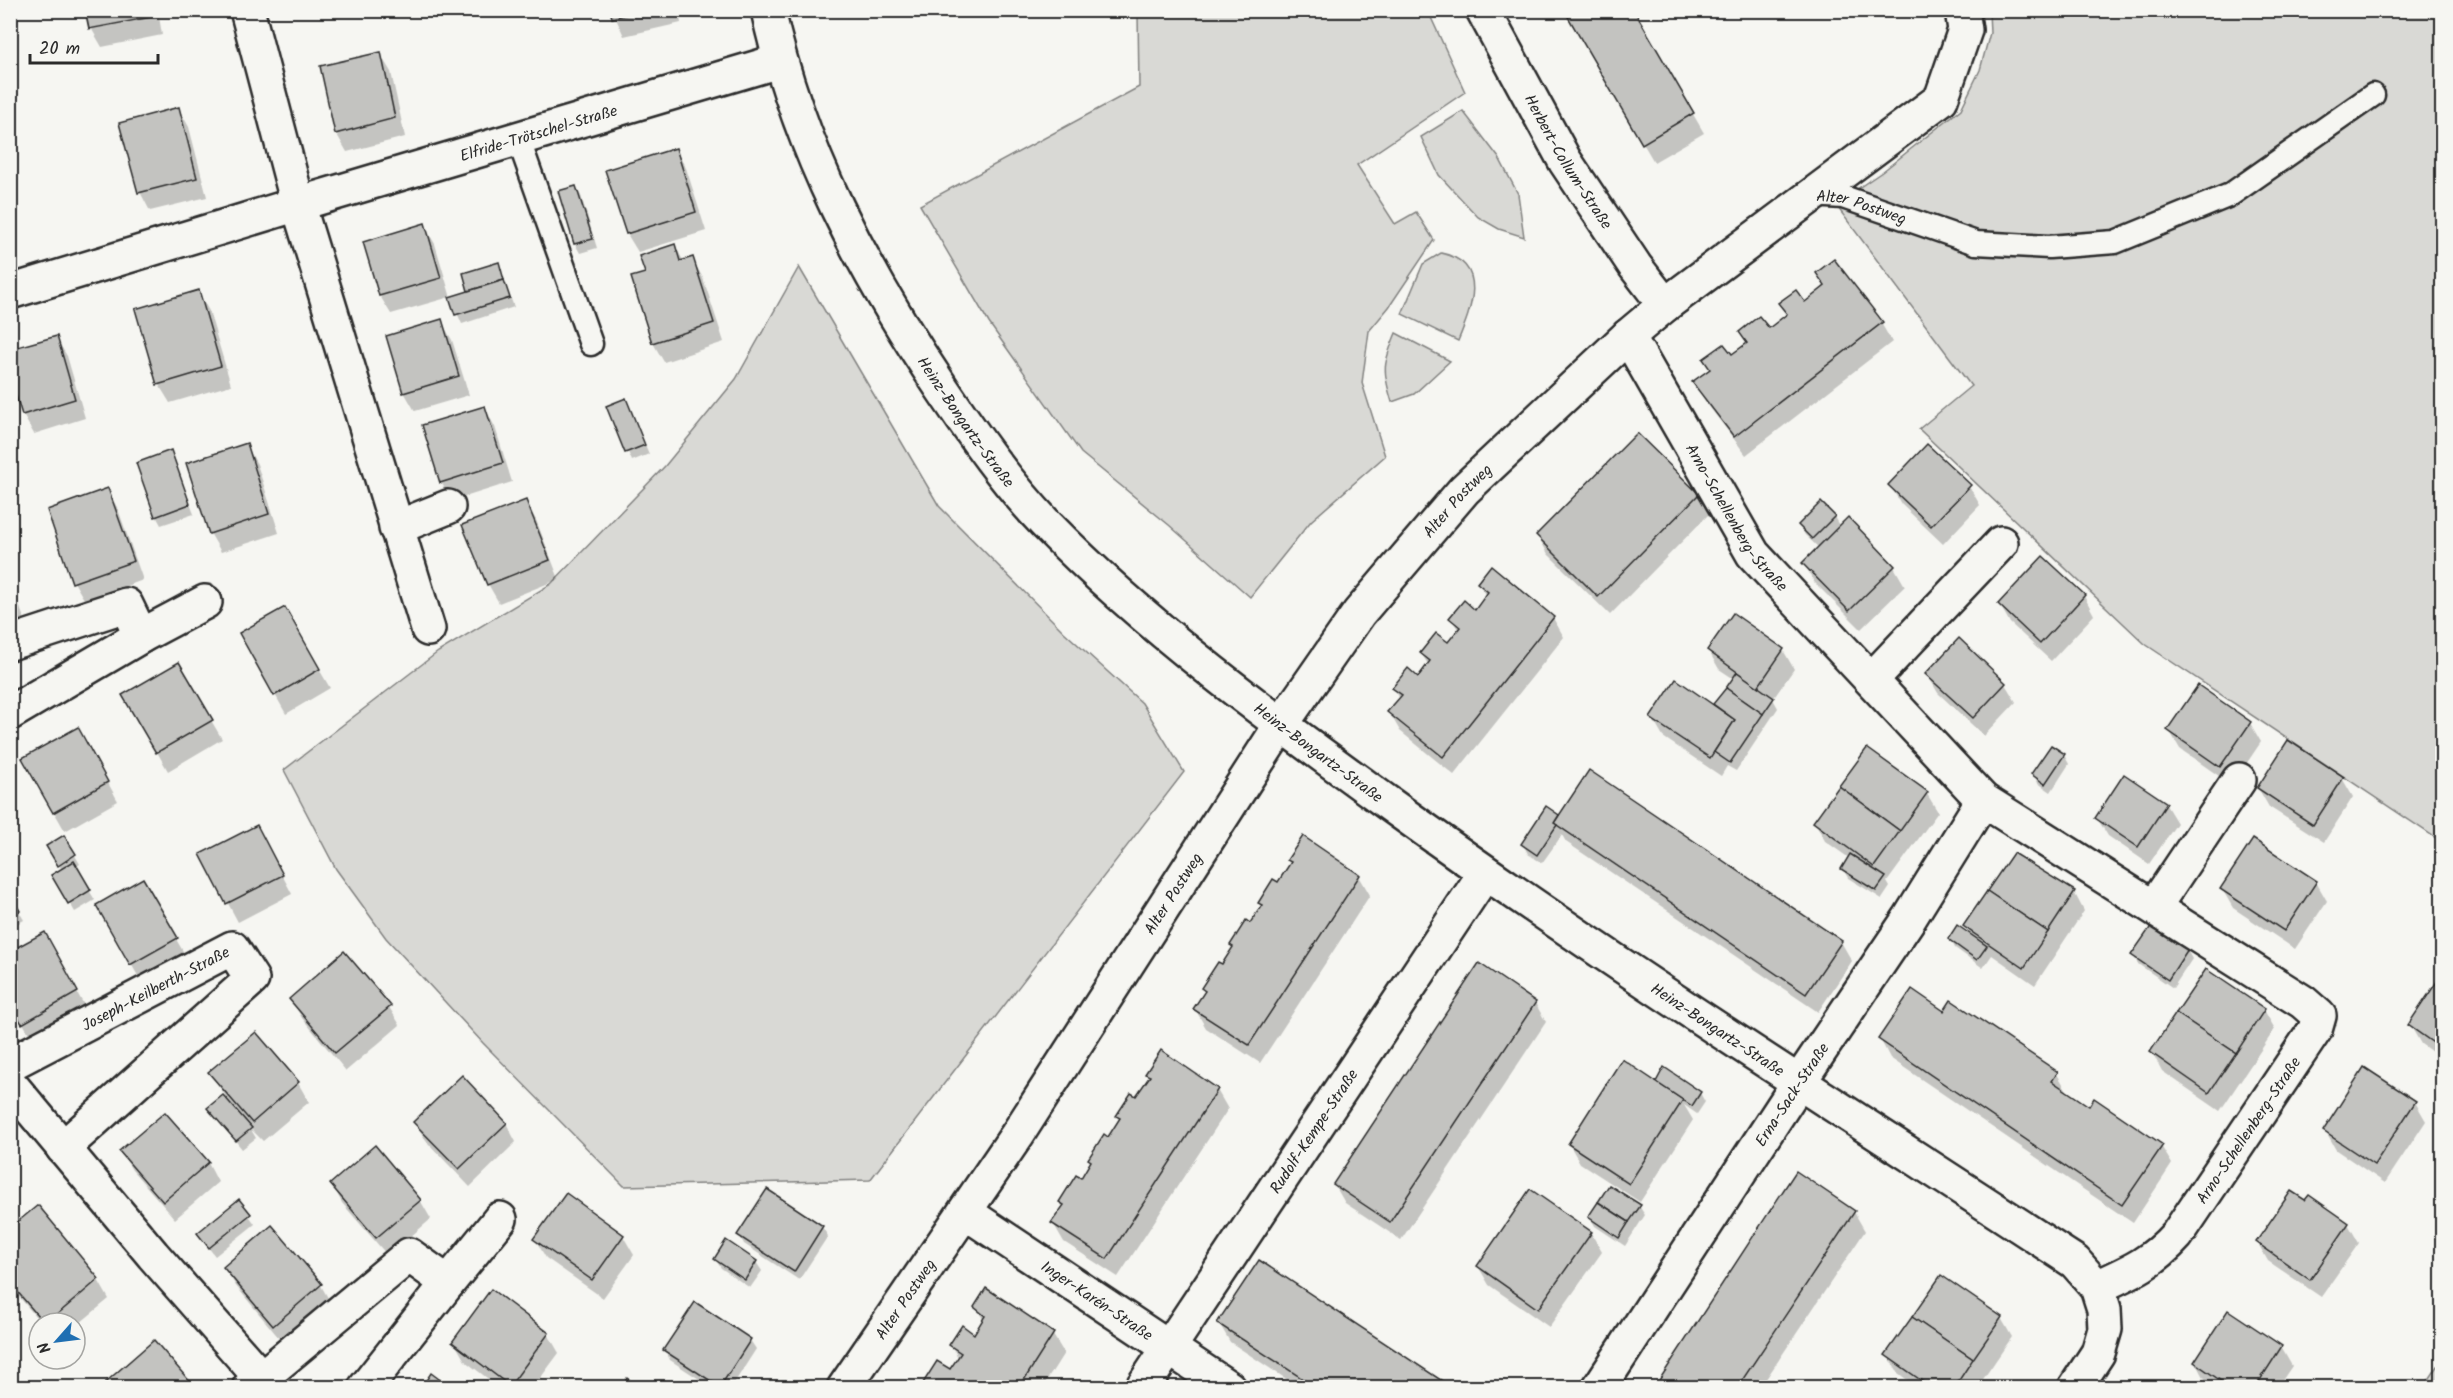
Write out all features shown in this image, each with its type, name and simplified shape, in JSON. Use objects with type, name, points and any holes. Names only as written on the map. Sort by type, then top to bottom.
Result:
[{"type":"street","points":[[247,10],[298,204],[428,629]]},
{"type":"street","name":"Heinz-Bongartz-Straße","points":[[768,10],[779,61],[813,154],[862,259],[920,356],[986,454],[1043,521],[1106,581],[1281,725],[1485,873],[2075,1262],[2097,1287]]},
{"type":"street","name":"Herbert-Collum-Straße","points":[[1483,10],[1565,161],[1635,266],[1665,305]]},
{"type":"street","points":[[1811,195],[1941,99],[1965,30],[1962,10]]},
{"type":"street","name":"Elfride-Trötschel-Straße","points":[[10,292],[779,61]]},
{"type":"street","name":"Alter Postweg","points":[[844,1388],[1017,1136],[1281,725],[1359,613],[1464,490],[1628,336],[1665,305],[1811,195]]},
{"type":"street","name":"Arno-Schellenberg-Straße","points":[[1628,336],[1753,554],[1983,800],[2303,1002],[2319,1016],[2315,1030],[2177,1236],[2159,1255],[2130,1272],[2097,1287]]},
{"type":"street","points":[[396,528],[448,507]]},
{"type":"street","points":[[1872,680],[2001,543]]},
{"type":"street","points":[[10,713],[141,636],[205,602]]},
{"type":"street","points":[[10,643],[126,605],[141,636]]},
{"type":"street","points":[[2154,907],[2239,780]]},
{"type":"street","name":"Erna-Sack-Straße","points":[[1599,1388],[1799,1082],[1909,919],[1983,800]]},
{"type":"street","name":"Rudolf-Kempe-Straße","points":[[1142,1388],[1485,873]]},
{"type":"street","name":"Joseph-Keilberth-Straße","points":[[10,1064],[232,948],[252,979],[63,1148]]},
{"type":"street","points":[[10,1084],[260,1384],[409,1255],[448,1283]]},
{"type":"street","name":"Inger-Karén-Straße","points":[[965,1212],[1229,1388]]},
{"type":"street","points":[[365,1388],[500,1219]]},
{"type":"street","points":[[2075,1388],[2098,1353],[2105,1329],[2097,1287]]},
{"type":"lane","name":"Alter Postweg","points":[[1811,195],[1843,197],[1976,243],[2049,246],[2115,242],[2230,195],[2373,95]]},
{"type":"lane","points":[[518,138],[591,344]]},
{"type":"shaded area","points":[[1138,11],[1428,11],[1465,92],[1357,165],[1395,224],[1416,212],[1434,240],[1389,307],[1369,331],[1362,383],[1385,456],[1311,521],[1250,597],[1169,525],[1081,453],[989,323],[920,205],[1139,87]]},
{"type":"shaded area","points":[[1989,11],[2442,11],[2442,842],[2145,644],[1919,429],[1971,386],[1835,204],[1882,172],[1961,109],[1980,70],[1990,33]]},
{"type":"shaded area","points":[[1463,111],[1499,158],[1518,194],[1524,237],[1499,229],[1478,217],[1439,175],[1421,137]]},
{"type":"shaded area","points":[[1441,253],[1456,258],[1466,267],[1471,277],[1473,289],[1471,302],[1458,341],[1402,314],[1423,264]]},
{"type":"shaded area","points":[[799,267],[939,506],[1064,632],[1142,703],[1184,772],[870,1180],[624,1186],[483,1043],[386,938],[336,869],[284,770],[438,652],[551,584],[665,466],[736,379]]},
{"type":"shaded area","points":[[1396,333],[1450,361],[1414,394],[1392,402],[1385,367]]},
{"type":"shaded area","points":[[2442,1360],[2442,1387],[2424,1387]]},
{"type":"building","points":[[85,10],[151,10],[152,17],[89,29]]},
{"type":"building","points":[[610,10],[644,10],[612,18]]},
{"type":"building","points":[[1564,10],[1634,10],[1694,113],[1642,144]]},
{"type":"building","points":[[381,52],[395,118],[335,134],[320,66]]},
{"type":"building","points":[[179,107],[197,178],[138,193],[119,123]]},
{"type":"building","points":[[676,148],[696,212],[626,234],[605,170]]},
{"type":"building","points":[[576,186],[593,239],[574,244],[558,191]]},
{"type":"building","points":[[425,223],[441,278],[379,296],[363,242]]},
{"type":"building","points":[[675,244],[680,261],[693,257],[714,323],[652,343],[631,277],[645,273],[639,256]]},
{"type":"building","points":[[1834,259],[1883,322],[1734,437],[1692,382],[1710,369],[1703,359],[1724,344],[1732,354],[1747,343],[1739,332],[1759,316],[1769,328],[1787,314],[1778,303],[1796,290],[1805,302],[1825,286],[1816,273]]},
{"type":"building","points":[[499,262],[504,280],[468,291],[463,273]]},
{"type":"building","points":[[504,280],[510,298],[455,315],[449,297]]},
{"type":"building","points":[[199,290],[221,366],[157,385],[135,309]]},
{"type":"building","points":[[442,319],[459,376],[403,393],[386,336]]},
{"type":"building","points":[[57,336],[75,399],[22,415],[10,376],[10,349]]},
{"type":"building","points":[[626,398],[645,445],[625,453],[606,406]]},
{"type":"building","points":[[485,406],[503,463],[440,483],[422,425]]},
{"type":"building","points":[[1637,433],[1699,494],[1598,597],[1536,535]]},
{"type":"building","points":[[247,443],[269,514],[209,534],[186,463]]},
{"type":"building","points":[[1927,444],[1971,485],[1931,526],[1888,485]]},
{"type":"building","points":[[171,450],[190,504],[155,517],[136,463]]},
{"type":"building","points":[[108,488],[134,561],[72,583],[47,510]]},
{"type":"building","points":[[526,500],[550,560],[487,585],[462,525]]},
{"type":"building","points":[[1821,502],[1835,516],[1812,539],[1798,525]]},
{"type":"building","points":[[1848,517],[1895,566],[1849,611],[1802,563]]},
{"type":"building","points":[[2043,556],[2085,595],[2040,644],[1998,604]]},
{"type":"building","points":[[1491,565],[1554,617],[1443,757],[1387,712],[1402,695],[1392,688],[1408,668],[1418,677],[1430,661],[1420,653],[1436,633],[1448,642],[1460,627],[1449,618],[1464,600],[1475,610],[1488,592],[1477,583]]},
{"type":"building","points":[[10,588],[17,605],[10,607]]},
{"type":"building","points":[[285,607],[320,669],[274,696],[239,633]]},
{"type":"building","points":[[1733,613],[1784,649],[1758,687],[1707,650]]},
{"type":"building","points":[[1959,638],[2006,683],[1973,718],[1925,674]]},
{"type":"building","points":[[179,662],[213,720],[156,753],[122,695]]},
{"type":"building","points":[[1737,672],[1774,698],[1763,714],[1726,688]]},
{"type":"building","points":[[1676,679],[1735,720],[1710,758],[1650,718]]},
{"type":"building","points":[[2198,685],[2251,722],[2220,767],[2167,730]]},
{"type":"building","points":[[1726,688],[1763,714],[1730,763],[1714,752],[1735,720],[1713,704]]},
{"type":"building","points":[[78,727],[108,782],[53,813],[22,758]]},
{"type":"building","points":[[2288,740],[2344,777],[2313,825],[2257,788]]},
{"type":"building","points":[[2051,745],[2065,754],[2045,784],[2031,774]]},
{"type":"building","points":[[1867,748],[1928,792],[1900,831],[1839,786]]},
{"type":"building","points":[[1589,770],[1842,941],[1806,994],[1554,823]]},
{"type":"building","points":[[2124,774],[2167,803],[2138,847],[2095,818]]},
{"type":"building","points":[[1839,786],[1900,831],[1874,867],[1813,822]]},
{"type":"building","points":[[1546,806],[1559,815],[1554,823],[1557,825],[1537,855],[1521,844]]},
{"type":"building","points":[[257,825],[283,875],[226,904],[200,854]]},
{"type":"building","points":[[64,835],[76,854],[58,866],[46,846]]},
{"type":"building","points":[[1303,836],[1360,875],[1249,1045],[1193,1009],[1205,991],[1201,988],[1218,962],[1222,964],[1233,947],[1230,945],[1246,920],[1250,923],[1262,905],[1258,903],[1273,879],[1278,882],[1291,862],[1287,860]]},
{"type":"building","points":[[2253,839],[2317,881],[2284,931],[2220,889]]},
{"type":"building","points":[[2013,853],[2075,891],[2048,932],[1987,891]]},
{"type":"building","points":[[1850,854],[1886,877],[1876,891],[1841,869]]},
{"type":"building","points":[[74,861],[91,890],[68,904],[51,875]]},
{"type":"building","points":[[143,878],[178,938],[130,965],[96,905]]},
{"type":"building","points":[[1987,891],[2048,932],[2024,968],[1963,926]]},
{"type":"building","points":[[10,894],[20,911],[10,916]]},
{"type":"building","points":[[1957,925],[1987,946],[1977,960],[1948,939]]},
{"type":"building","points":[[2152,925],[2188,949],[2168,980],[2131,955]]},
{"type":"building","points":[[45,932],[78,992],[22,1024],[10,1004],[10,951]]},
{"type":"building","points":[[344,951],[391,1006],[335,1053],[289,999]]},
{"type":"building","points":[[1479,963],[1536,1002],[1390,1222],[1333,1184]]},
{"type":"building","points":[[2206,969],[2265,1009],[2236,1053],[2176,1013]]},
{"type":"building","points":[[2442,974],[2442,1049],[2408,1025]]},
{"type":"building","points":[[1912,989],[1944,1011],[1951,1000],[2058,1072],[2052,1081],[2089,1106],[2094,1098],[2163,1145],[2122,1205],[1878,1039]]},
{"type":"building","points":[[2176,1013],[2236,1053],[2209,1093],[2150,1052]]},
{"type":"building","points":[[256,1032],[299,1082],[252,1123],[208,1072]]},
{"type":"building","points":[[1161,1050],[1218,1089],[1107,1259],[1051,1223],[1064,1205],[1059,1202],[1076,1175],[1081,1178],[1091,1161],[1088,1159],[1104,1134],[1108,1137],[1120,1118],[1116,1116],[1131,1093],[1136,1096],[1150,1076],[1145,1074]]},
{"type":"building","points":[[1622,1059],[1683,1100],[1629,1184],[1568,1144]]},
{"type":"building","points":[[1664,1067],[1701,1092],[1692,1106],[1656,1082]]},
{"type":"building","points":[[2364,1067],[2416,1101],[2374,1165],[2323,1131]]},
{"type":"building","points":[[462,1075],[507,1123],[459,1169],[413,1122]]},
{"type":"building","points":[[223,1095],[252,1128],[236,1141],[207,1108]]},
{"type":"building","points":[[165,1112],[209,1162],[163,1202],[119,1151]]},
{"type":"building","points":[[375,1145],[421,1200],[376,1238],[330,1184]]},
{"type":"building","points":[[1796,1171],[1855,1211],[1737,1388],[1654,1388]]},
{"type":"building","points":[[1609,1185],[1641,1205],[1629,1222],[1598,1202]]},
{"type":"building","points":[[767,1189],[823,1226],[794,1272],[737,1235]]},
{"type":"building","points":[[1530,1189],[1592,1232],[1538,1309],[1477,1266]]},
{"type":"building","points":[[2291,1191],[2305,1200],[2309,1195],[2349,1223],[2310,1280],[2256,1242]]},
{"type":"building","points":[[566,1193],[624,1235],[592,1280],[533,1239]]},
{"type":"building","points":[[239,1199],[251,1214],[209,1248],[197,1233]]},
{"type":"building","points":[[1598,1202],[1629,1222],[1619,1238],[1588,1217]]},
{"type":"building","points":[[38,1205],[99,1279],[61,1311],[34,1311],[10,1283],[10,1228]]},
{"type":"building","points":[[272,1225],[322,1284],[273,1326],[223,1267]]},
{"type":"building","points":[[726,1240],[757,1261],[745,1280],[714,1259]]},
{"type":"building","points":[[1259,1260],[1453,1388],[1316,1388],[1217,1323]]},
{"type":"building","points":[[1941,1275],[2002,1317],[1973,1359],[1912,1317]]},
{"type":"building","points":[[986,1288],[1054,1333],[1019,1388],[930,1388],[923,1383],[937,1361],[950,1369],[961,1353],[949,1345],[962,1325],[974,1334],[985,1316],[974,1307]]},
{"type":"building","points":[[491,1289],[549,1333],[510,1386],[452,1342]]},
{"type":"building","points":[[695,1302],[751,1339],[720,1387],[663,1350]]},
{"type":"building","points":[[2228,1310],[2282,1346],[2255,1388],[2231,1388],[2194,1362]]},
{"type":"building","points":[[1912,1317],[1973,1359],[1954,1388],[1932,1388],[1885,1355]]},
{"type":"building","points":[[154,1340],[192,1384],[188,1388],[99,1388]]},
{"type":"building","points":[[431,1373],[451,1388],[421,1388]]},
{"type":"building","points":[[627,1378],[641,1388],[621,1388]]}]
